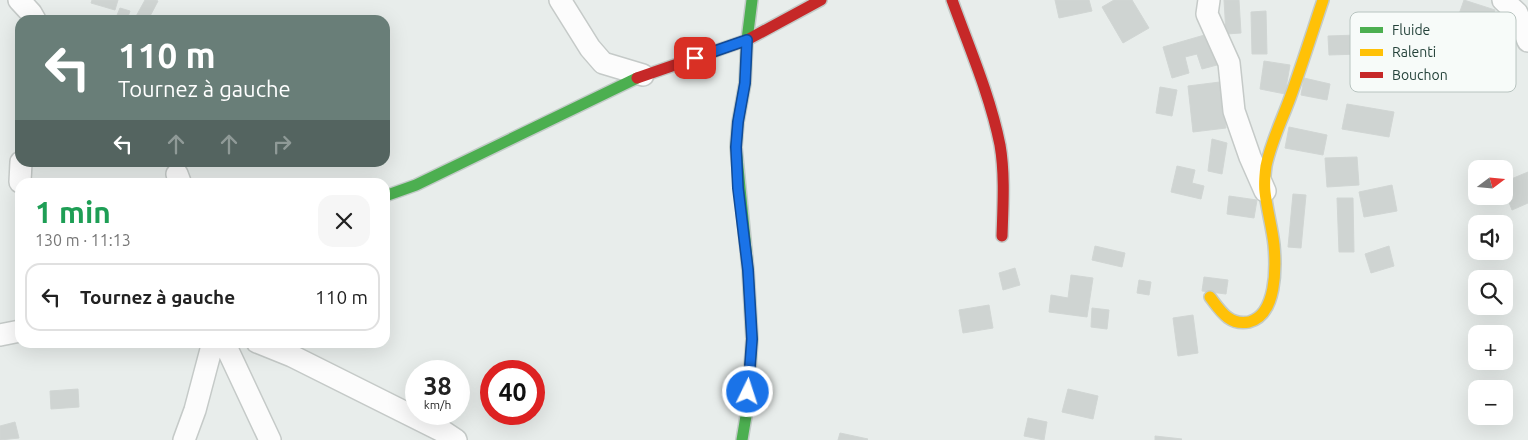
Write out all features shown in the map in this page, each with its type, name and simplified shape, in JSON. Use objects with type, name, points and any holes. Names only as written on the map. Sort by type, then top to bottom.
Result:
[{"type":"street","points":[[19,0],[32,15]]},
{"type":"street","points":[[560,0],[590,48],[603,63],[613,90]]},
{"type":"street","points":[[742,440],[752,339],[748,270],[738,188],[736,147],[738,122],[745,83],[747,40],[752,0]]},
{"type":"street","points":[[390,194],[416,185],[643,75],[747,40],[820,0]]},
{"type":"street","points":[[952,0],[989,102],[1000,146],[1003,186],[1002,236]]},
{"type":"street","points":[[1209,0],[1206,14],[1229,63],[1234,111],[1265,192],[1274,247],[1274,285],[1270,302],[1257,320],[1235,323],[1228,319],[1210,297]]},
{"type":"street","points":[[1265,192],[1268,158],[1323,0]]},
{"type":"street","points":[[1503,0],[1516,12]]},
{"type":"street","points":[[1516,12],[1528,41]]},
{"type":"street","points":[[603,63],[643,75]]},
{"type":"street","points":[[0,336],[15,332]]},
{"type":"street","points":[[184,440],[195,410],[211,348]]},
{"type":"street","points":[[227,348],[270,440]]},
{"type":"street","points":[[272,348],[292,356],[444,432],[456,440]]},
{"type":"building","points":[[92,0],[118,0],[115,10],[91,3]]},
{"type":"building","points":[[145,0],[158,1],[151,15],[137,15]]},
{"type":"building","points":[[1055,0],[1089,0],[1092,11],[1059,18]]},
{"type":"building","points":[[1114,0],[1132,0],[1149,28],[1123,43],[1102,7]]},
{"type":"building","points":[[1224,0],[1239,0],[1241,33],[1226,34]]},
{"type":"building","points":[[1464,0],[1495,10],[1494,12],[1460,12]]},
{"type":"building","points":[[120,8],[130,11],[129,15],[117,15]]},
{"type":"building","points":[[1266,11],[1267,54],[1252,54],[1251,12]]},
{"type":"building","points":[[1208,34],[1217,65],[1202,69],[1197,54],[1185,57],[1189,73],[1172,78],[1163,47]]},
{"type":"building","points":[[1350,35],[1350,54],[1329,55],[1328,36]]},
{"type":"building","points":[[1264,61],[1290,65],[1285,94],[1260,89]]},
{"type":"building","points":[[1304,78],[1330,84],[1327,100],[1301,95]]},
{"type":"building","points":[[1220,82],[1226,128],[1193,132],[1188,86]]},
{"type":"building","points":[[1160,87],[1177,90],[1172,116],[1156,113]]},
{"type":"building","points":[[1347,104],[1394,112],[1389,137],[1342,129]]},
{"type":"building","points":[[1289,127],[1327,135],[1323,155],[1285,148]]},
{"type":"building","points":[[1212,139],[1227,143],[1222,174],[1208,171]]},
{"type":"building","points":[[1357,157],[1359,185],[1327,187],[1325,158]]},
{"type":"building","points":[[1177,166],[1195,170],[1192,183],[1204,186],[1201,199],[1171,192]]},
{"type":"building","points":[[1528,172],[1528,203],[1512,210],[1510,205],[1513,205],[1513,178]]},
{"type":"building","points":[[1392,185],[1397,211],[1364,217],[1359,192]]},
{"type":"building","points":[[1293,194],[1306,195],[1301,248],[1288,247]]},
{"type":"building","points":[[1229,196],[1257,200],[1254,218],[1227,214]]},
{"type":"building","points":[[1337,198],[1353,198],[1354,252],[1339,252]]},
{"type":"building","points":[[1095,246],[1125,253],[1122,267],[1092,260]]},
{"type":"building","points":[[1389,246],[1394,266],[1371,273],[1365,254]]},
{"type":"building","points":[[1015,268],[1020,285],[1003,290],[999,273]]},
{"type":"building","points":[[1071,275],[1093,278],[1087,317],[1049,312],[1051,295],[1068,298]]},
{"type":"building","points":[[1204,277],[1228,280],[1226,294],[1202,291]]},
{"type":"building","points":[[1139,280],[1151,282],[1149,295],[1137,293]]},
{"type":"building","points":[[989,305],[993,328],[963,333],[959,310]]},
{"type":"building","points":[[1092,308],[1109,310],[1107,329],[1091,327]]},
{"type":"building","points":[[1193,315],[1198,353],[1178,356],[1173,318]]},
{"type":"building","points":[[78,389],[79,407],[51,409],[50,391]]},
{"type":"building","points":[[1068,389],[1098,396],[1093,419],[1062,412]]},
{"type":"building","points":[[1028,418],[1047,422],[1044,440],[1024,436]]},
{"type":"building","points":[[15,422],[19,438],[0,440],[0,426]]},
{"type":"building","points":[[840,433],[868,439],[838,440]]},
{"type":"building","points":[[1155,436],[1182,439],[1155,440]]},
{"type":"traffic: fast","points":[[742,440],[747,410],[752,339],[748,270],[736,147],[738,122],[745,83],[747,40],[752,0]]},
{"type":"traffic: fast","points":[[390,194],[416,185],[637,78]]},
{"type":"traffic: slow","points":[[1210,297],[1226,316],[1242,323],[1258,318],[1270,300],[1273,289],[1275,254],[1265,192],[1266,166],[1323,0]]},
{"type":"traffic: jam","points":[[637,78],[747,40],[821,0]]},
{"type":"traffic: jam","points":[[952,0],[996,126],[1002,156],[1002,236]]},
{"type":"route","points":[[695,58],[747,40],[745,83],[738,122],[736,147],[738,188],[748,270],[752,339],[748,392]]}]
